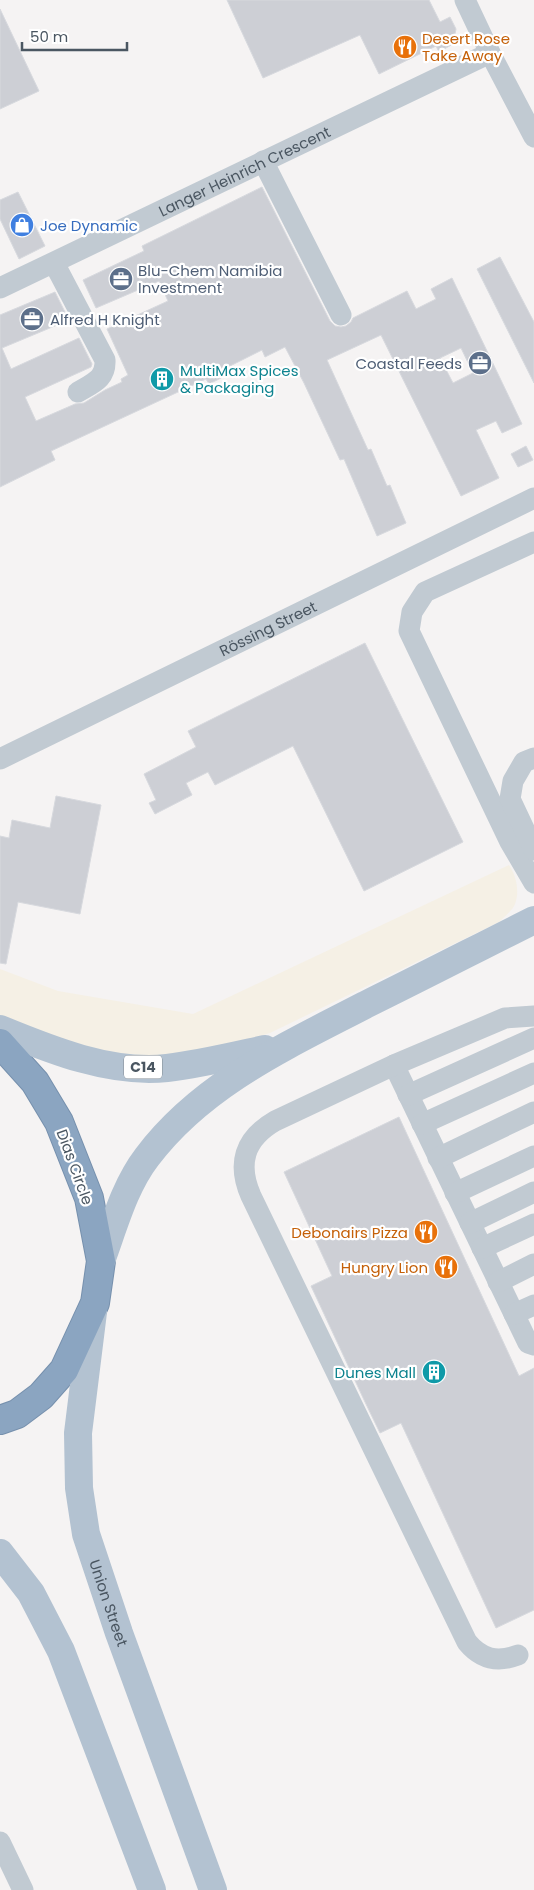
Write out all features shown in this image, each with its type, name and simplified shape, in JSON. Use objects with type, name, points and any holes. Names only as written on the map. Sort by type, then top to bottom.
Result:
[{"type":"highway","name":"Dias Circle","points":[[0,1043],[36,1082],[59,1122],[89,1198],[101,1261],[95,1303],[64,1370],[41,1396],[17,1414],[0,1420]]},
{"type":"main road","name":"C14","points":[[101,1261],[126,1193],[146,1158],[168,1132],[201,1101],[233,1077],[290,1044],[534,920]]},
{"type":"main road","name":"C14","points":[[0,1029],[56,1052],[120,1067],[165,1068],[290,1044]]},
{"type":"main road","name":"Union Street","points":[[95,1303],[78,1433],[79,1488],[86,1534],[119,1633],[213,1890]]},
{"type":"main road","points":[[0,1553],[31,1592],[61,1651],[152,1890]]},
{"type":"street","points":[[465,0],[490,53],[534,137]]},
{"type":"street","name":"Langer Heinrich Crescent","points":[[0,288],[490,53]]},
{"type":"street","points":[[263,161],[341,315]]},
{"type":"street","points":[[54,263],[105,360],[106,370],[100,378],[78,392]]},
{"type":"street","name":"Rössing Street","points":[[0,759],[534,498]]},
{"type":"street","points":[[523,841],[409,631],[412,612],[425,592],[534,542]]},
{"type":"street","points":[[534,758],[524,762],[512,781],[510,799],[534,883]]},
{"type":"street","points":[[518,1655],[496,1660],[484,1657],[467,1642],[245,1183],[243,1168],[246,1153],[252,1140],[262,1129],[394,1065],[505,1018],[534,1016]]},
{"type":"street","points":[[408,1095],[534,1038]]},
{"type":"street","points":[[394,1065],[528,1343],[534,1345]]},
{"type":"street","points":[[422,1124],[534,1073]]},
{"type":"street","points":[[438,1158],[534,1112]]},
{"type":"street","points":[[455,1193],[534,1156]]},
{"type":"street","points":[[470,1224],[534,1192]]},
{"type":"street","points":[[482,1248],[534,1224]]},
{"type":"street","points":[[498,1282],[534,1264]]},
{"type":"street","points":[[514,1314],[534,1305]]},
{"type":"street","points":[[0,1842],[23,1890]]},
{"type":"sand","points":[[509,865],[514,873],[517,894],[512,909],[499,922],[270,1033],[173,1063],[111,1062],[0,1019],[0,969],[58,991],[193,1014]]},
{"type":"building","points":[[227,0],[429,0],[440,22],[450,17],[456,29],[453,44],[439,52],[436,46],[379,74],[360,35],[263,78]]},
{"type":"building","points":[[0,9],[39,91],[0,109]]},
{"type":"building","points":[[262,187],[330,321],[335,326],[346,326],[353,318],[407,291],[416,309],[436,299],[431,289],[452,278],[522,424],[502,433],[496,421],[476,430],[499,478],[461,496],[381,335],[327,360],[368,450],[371,449],[387,486],[390,485],[406,523],[377,536],[344,459],[340,460],[285,347],[265,357],[262,350],[224,369],[227,375],[209,384],[206,379],[51,451],[55,460],[0,487],[0,315],[55,292],[69,320],[2,348],[11,369],[79,338],[92,364],[91,367],[25,397],[36,421],[75,404],[84,403],[122,382],[121,379],[128,375],[107,329],[168,301],[159,281],[96,308],[83,280],[144,251],[142,246]],"holes":[[[461,348],[473,373],[453,383],[440,358]]]},
{"type":"building","points":[[18,192],[45,246],[19,259],[0,219],[0,200]]},
{"type":"building","points":[[500,257],[534,322],[534,383],[477,269]]},
{"type":"building","points":[[526,446],[533,460],[518,467],[511,454]]},
{"type":"building","points":[[365,643],[463,842],[364,891],[293,746],[215,785],[208,772],[186,783],[192,795],[155,814],[149,803],[156,800],[144,774],[196,747],[188,731]]},
{"type":"building","points":[[56,796],[101,805],[80,914],[18,902],[6,964],[0,963],[0,836],[9,838],[12,820],[50,828]]},
{"type":"building","name":"Dunes Mall","points":[[399,1117],[519,1376],[534,1368],[534,1610],[496,1628],[401,1423],[380,1433],[311,1286],[332,1276],[284,1172]]},
{"type":"place","name":"Desert Rose Take Away","points":[[405,47]]},
{"type":"place","name":"Joe Dynamic","points":[[22,225]]},
{"type":"place","name":"Blu-Chem Namibia Investment","points":[[121,279]]},
{"type":"place","name":"Alfred H Knight","points":[[32,319]]},
{"type":"place","name":"Coastal Feeds","points":[[480,363]]},
{"type":"place","name":"MultiMax Spices & Packaging","points":[[162,379]]},
{"type":"place","name":"Debonairs Pizza","points":[[426,1232]]},
{"type":"place","name":"Hungry Lion","points":[[446,1267]]},
{"type":"place","name":"Dunes Mall","points":[[434,1372]]}]
